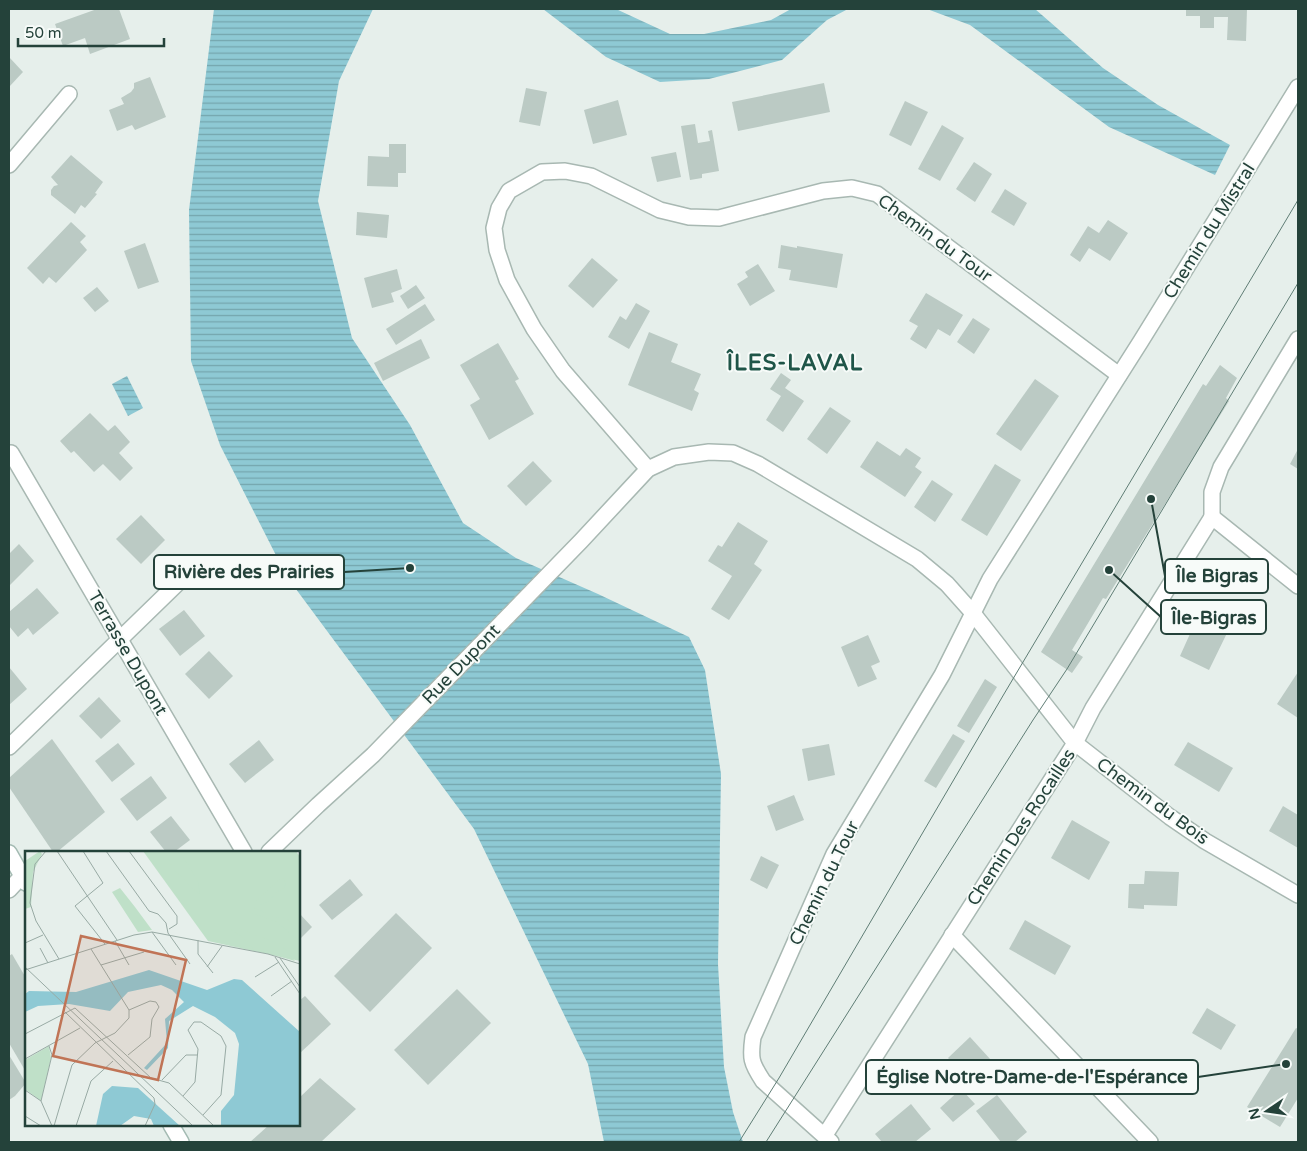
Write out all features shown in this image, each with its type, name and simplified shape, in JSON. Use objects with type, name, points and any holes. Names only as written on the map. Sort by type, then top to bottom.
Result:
[{"type":"street","name":"Chemin du Mistral","points":[[1119,375],[1298,87]]},
{"type":"street","points":[[9,165],[69,94]]},
{"type":"street","name":"Chemin du Tour","points":[[648,469],[563,371],[534,328],[507,280],[496,250],[494,228],[499,208],[509,191],[542,172],[566,171],[591,176],[660,210],[689,217],[719,218],[823,191],[852,188],[877,194],[1119,375],[990,579],[942,675],[834,854],[753,1037],[750,1056],[754,1069],[762,1081],[828,1139]]},
{"type":"street","points":[[1298,339],[1220,467],[1212,492],[1212,516],[1298,586]]},
{"type":"street","points":[[648,469],[674,457],[709,452],[733,453],[758,464],[917,560],[947,584],[972,612]]},
{"type":"street","name":"Terrasse Dupont","points":[[12,453],[243,851]]},
{"type":"street","name":"Rue Dupont","points":[[270,851],[318,804],[373,755],[581,541],[648,469]]},
{"type":"street","name":"Chemin Des Rocailles","points":[[828,1139],[952,935],[1075,743],[1093,708],[1212,516]]},
{"type":"street","points":[[9,747],[185,576]]},
{"type":"street","name":"Chemin du Bois","points":[[972,612],[1075,743],[1205,841],[1298,895]]},
{"type":"street","points":[[9,853],[24,879],[9,890]]},
{"type":"street","points":[[952,935],[1150,1142]]},
{"type":"street","points":[[172,1126],[182,1142]]},
{"type":"water","points":[[214,9],[373,9],[339,81],[318,201],[352,338],[410,425],[463,523],[516,558],[689,637],[705,670],[721,774],[718,964],[724,1067],[733,1112],[743,1142],[604,1142],[588,1064],[474,829],[287,577],[220,445],[191,361],[189,210]]},
{"type":"water","points":[[543,9],[616,9],[670,34],[704,34],[771,20],[791,9],[848,9],[827,20],[782,60],[709,79],[660,82],[606,57]]},
{"type":"water","points":[[927,9],[1035,9],[1103,68],[1158,105],[1230,145],[1215,175],[1109,127],[970,25]]},
{"type":"water","points":[[127,376],[143,408],[128,416],[112,384]]},
{"type":"building","points":[[97,9],[119,9],[130,39],[90,54],[85,38],[63,46],[55,24]]},
{"type":"building","points":[[1186,9],[1247,9],[1246,41],[1227,40],[1228,17],[1214,17],[1214,28],[1200,28],[1200,16],[1186,16]]},
{"type":"building","points":[[9,57],[23,72],[9,87]]},
{"type":"building","points":[[150,77],[166,117],[135,130],[132,125],[117,131],[109,110],[124,104],[121,98],[131,92],[134,88],[134,83]]},
{"type":"building","points":[[824,83],[830,112],[738,131],[732,102]]},
{"type":"building","points":[[526,88],[547,92],[540,126],[519,122]]},
{"type":"building","points":[[618,100],[627,135],[593,144],[584,110]]},
{"type":"building","points":[[905,101],[928,112],[911,146],[889,135]]},
{"type":"building","points":[[695,124],[698,143],[710,141],[708,131],[712,130],[719,171],[702,174],[702,178],[690,180],[681,126]]},
{"type":"building","points":[[942,125],[964,138],[940,181],[918,169]]},
{"type":"building","points":[[389,144],[406,144],[406,173],[398,173],[398,187],[367,186],[368,156],[389,157]]},
{"type":"building","points":[[676,152],[681,177],[657,182],[651,157]]},
{"type":"building","points":[[71,155],[103,182],[95,193],[97,194],[85,208],[81,205],[75,214],[51,195],[51,190],[54,186],[58,185],[51,177]]},
{"type":"building","points":[[974,162],[992,174],[975,202],[956,189]]},
{"type":"building","points":[[1005,189],[1027,203],[1014,226],[991,212]]},
{"type":"building","points":[[357,212],[389,215],[387,238],[356,235]]},
{"type":"building","points":[[1108,220],[1128,233],[1110,261],[1089,248],[1080,262],[1070,255],[1088,226],[1099,233]]},
{"type":"building","points":[[71,222],[86,236],[80,242],[87,250],[56,283],[49,277],[43,284],[27,268]]},
{"type":"building","points":[[145,243],[159,282],[138,289],[124,251]]},
{"type":"building","points":[[781,245],[843,254],[837,288],[789,280],[791,270],[778,268]]},
{"type":"building","points":[[592,258],[618,280],[593,308],[568,286]]},
{"type":"building","points":[[758,264],[775,291],[750,306],[737,284],[748,277],[745,272]]},
{"type":"building","points":[[397,269],[402,289],[391,293],[394,302],[372,308],[364,278]]},
{"type":"building","points":[[416,285],[425,298],[408,309],[400,296]]},
{"type":"building","points":[[97,287],[109,301],[95,312],[83,298]]},
{"type":"building","points":[[926,293],[963,315],[950,336],[938,329],[926,349],[910,339],[918,326],[909,321]]},
{"type":"building","points":[[636,303],[650,311],[629,349],[608,337],[620,316],[626,320]]},
{"type":"building","points":[[425,304],[435,320],[396,345],[386,329]]},
{"type":"building","points":[[973,318],[990,329],[974,354],[957,342]]},
{"type":"building","points":[[649,332],[678,344],[671,362],[701,374],[694,390],[699,393],[692,411],[628,385]]},
{"type":"building","points":[[421,339],[430,358],[383,381],[374,363]]},
{"type":"building","points":[[498,343],[519,379],[515,381],[534,414],[489,440],[470,405],[480,399],[460,365]]},
{"type":"building","points":[[1220,365],[1237,378],[1226,398],[1229,401],[1106,599],[1103,598],[1072,650],[1083,657],[1072,673],[1041,652],[1203,384],[1206,386]]},
{"type":"building","points":[[781,373],[791,380],[785,388],[804,401],[783,432],[766,420],[781,396],[770,389]]},
{"type":"building","points":[[1035,379],[1059,396],[1021,451],[996,434]]},
{"type":"building","points":[[830,407],[851,421],[827,454],[807,439]]},
{"type":"building","points":[[90,413],[108,431],[115,425],[130,442],[119,453],[133,468],[120,481],[103,464],[94,472],[74,451],[71,453],[60,441]]},
{"type":"building","points":[[877,441],[900,456],[906,448],[921,458],[915,467],[922,472],[905,497],[860,467]]},
{"type":"building","points":[[1298,449],[1298,469],[1290,464]]},
{"type":"building","points":[[533,461],[552,481],[526,506],[507,486]]},
{"type":"building","points":[[995,464],[1021,480],[987,536],[961,520]]},
{"type":"building","points":[[932,480],[953,494],[935,522],[914,507]]},
{"type":"building","points":[[141,515],[165,540],[141,564],[116,539]]},
{"type":"building","points":[[738,522],[768,541],[754,564],[762,570],[729,620],[711,609],[732,576],[708,561],[718,545],[722,547]]},
{"type":"building","points":[[19,544],[34,561],[9,586],[9,554]]},
{"type":"building","points":[[37,588],[59,613],[33,635],[28,628],[18,637],[9,626],[9,612]]},
{"type":"building","points":[[1203,605],[1228,617],[1223,628],[1228,631],[1209,670],[1180,656]]},
{"type":"building","points":[[184,610],[205,636],[180,656],[159,629]]},
{"type":"building","points":[[868,635],[880,662],[871,666],[877,679],[858,687],[841,647]]},
{"type":"building","points":[[209,651],[233,676],[209,699],[185,674]]},
{"type":"building","points":[[9,667],[27,689],[9,705]]},
{"type":"building","points":[[1298,672],[1298,718],[1277,704]]},
{"type":"building","points":[[985,679],[997,687],[969,733],[957,726]]},
{"type":"building","points":[[99,697],[121,721],[101,739],[79,716]]},
{"type":"building","points":[[953,734],[965,741],[936,788],[924,781]]},
{"type":"building","points":[[52,739],[105,812],[58,851],[52,851],[9,787],[9,778]]},
{"type":"building","points":[[259,740],[274,760],[245,783],[229,764]]},
{"type":"building","points":[[1188,742],[1233,768],[1219,792],[1174,765]]},
{"type":"building","points":[[118,743],[135,764],[112,782],[95,761]]},
{"type":"building","points":[[829,744],[835,775],[808,781],[802,749]]},
{"type":"building","points":[[151,776],[167,798],[137,821],[120,799]]},
{"type":"building","points":[[794,795],[804,820],[776,831],[767,806]]},
{"type":"building","points":[[1283,806],[1298,815],[1298,848],[1269,831]]},
{"type":"building","points":[[171,816],[190,840],[175,851],[165,851],[150,832]]},
{"type":"building","points":[[1072,820],[1110,842],[1089,880],[1051,858]]},
{"type":"building","points":[[761,856],[779,865],[767,889],[750,880]]},
{"type":"building","points":[[1145,871],[1179,872],[1177,906],[1144,905],[1144,909],[1128,908],[1129,884],[1144,884]]},
{"type":"building","points":[[350,879],[363,895],[332,920],[319,905]]},
{"type":"building","points":[[396,913],[432,948],[370,1012],[334,976]]},
{"type":"building","points":[[300,914],[312,927],[300,939]]},
{"type":"building","points":[[1025,920],[1071,946],[1055,975],[1009,949]]},
{"type":"building","points":[[12,954],[25,976],[25,1070],[9,1043],[9,956]]},
{"type":"building","points":[[457,989],[491,1023],[428,1085],[394,1050]]},
{"type":"building","points":[[305,996],[331,1024],[300,1053],[300,1000]]},
{"type":"building","points":[[1207,1008],[1236,1025],[1221,1050],[1192,1033]]},
{"type":"building","points":[[1296,1028],[1298,1029],[1298,1098],[1280,1127],[1247,1107]]},
{"type":"building","points":[[970,1037],[1001,1071],[979,1091],[948,1058]]},
{"type":"building","points":[[9,1055],[25,1084],[9,1100]]},
{"type":"building","points":[[320,1078],[356,1109],[321,1142],[250,1142],[268,1126],[300,1126],[300,1097]]},
{"type":"building","points":[[961,1089],[975,1104],[953,1122],[940,1108]]},
{"type":"building","points":[[997,1095],[1027,1132],[1015,1142],[1001,1142],[976,1111]]},
{"type":"building","points":[[911,1104],[931,1129],[915,1142],[882,1142],[875,1134]]},
{"type":"tram line","points":[[739,1142],[779,1078],[1004,694],[1298,200]]},
{"type":"tram line","points":[[766,1142],[1067,669],[1298,283]]},
{"type":"place","name":"Île Bigras","points":[[1151,499]]},
{"type":"place","name":"Rivière des Prairies","points":[[410,568]]},
{"type":"place","name":"Île-Bigras","points":[[1109,570]]},
{"type":"place","name":"Église Notre-Dame-de-l'Espérance","points":[[1286,1064]]},
{"type":"district","name":"ÎLES-LAVAL","points":[[795,362]]}]
